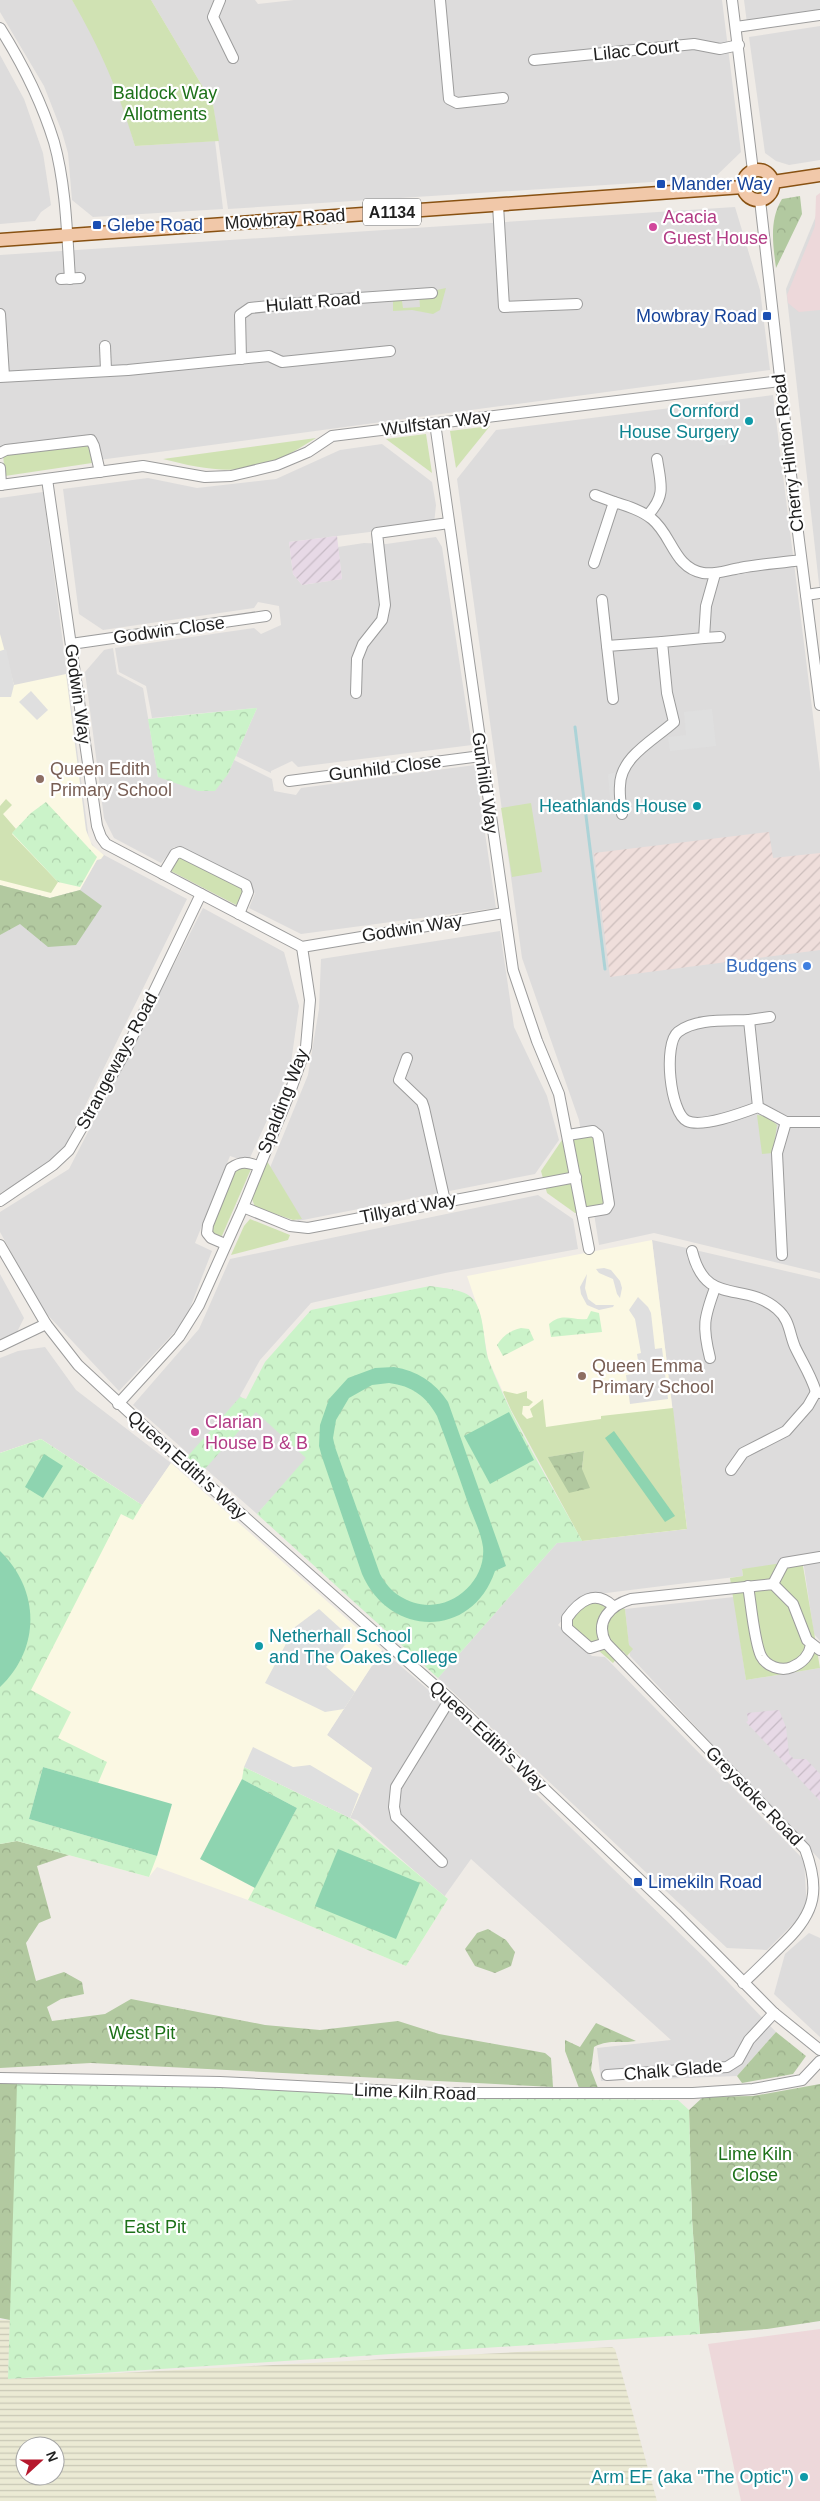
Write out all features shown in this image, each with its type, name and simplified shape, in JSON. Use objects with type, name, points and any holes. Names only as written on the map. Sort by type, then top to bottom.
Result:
[{"type":"main road","points":[[753,171],[764,171],[773,182],[771,192],[760,200],[750,199],[743,187],[745,177],[753,171]]},
{"type":"main road","points":[[773,182],[820,175]]},
{"type":"main road","name":"Mowbray Road","points":[[0,240],[743,187]]},
{"type":"street","points":[[220,0],[213,17],[233,58]]},
{"type":"street","points":[[440,0],[449,99],[457,103],[503,98]]},
{"type":"street","points":[[732,0],[753,171]]},
{"type":"street","points":[[736,26],[820,15]]},
{"type":"street","points":[[0,28],[40,104],[48,125],[59,167],[70,278]]},
{"type":"street","name":"Lilac Court","points":[[534,60],[694,44],[720,49],[739,45]]},
{"type":"street","name":"Cherry Hinton Road","points":[[760,200],[801,560],[820,705]]},
{"type":"street","points":[[498,205],[504,307],[578,304]]},
{"type":"street","name":"Hulatt Road","points":[[241,359],[240,315],[250,308],[432,293]]},
{"type":"street","points":[[0,314],[2,377],[269,356],[282,362],[390,352]]},
{"type":"street","points":[[105,346],[106,370]]},
{"type":"street","name":"Wulfstan Way","points":[[0,468],[1,485],[143,466],[205,477],[231,476],[277,465],[308,452],[332,436],[780,381]]},
{"type":"street","name":"Gunhild Way","points":[[435,423],[513,970],[537,1041],[559,1094],[589,1250]]},
{"type":"street","points":[[0,453],[6,450],[90,440],[94,446],[100,472]]},
{"type":"street","points":[[648,516],[658,504],[662,492],[657,459]]},
{"type":"street","name":"Godwin Way","points":[[47,479],[101,837],[106,844],[302,947],[504,913]]},
{"type":"street","points":[[594,494],[640,510],[654,520],[678,558],[688,568],[715,574],[740,568],[801,560]]},
{"type":"street","points":[[594,563],[614,502]]},
{"type":"street","points":[[356,693],[357,658],[363,644],[382,620],[385,605],[376,533],[449,523]]},
{"type":"street","points":[[704,638],[706,606],[715,574]]},
{"type":"street","points":[[806,595],[820,593]]},
{"type":"street","points":[[602,600],[613,700]]},
{"type":"street","name":"Godwin Close","points":[[71,644],[266,616]]},
{"type":"street","points":[[607,646],[720,637]]},
{"type":"street","points":[[622,814],[620,786],[623,768],[640,750],[674,722],[664,669],[662,642]]},
{"type":"street","name":"Gunhild Close","points":[[289,781],[481,756]]},
{"type":"street","points":[[162,874],[175,854],[180,852],[246,885],[248,892],[239,914]]},
{"type":"street","name":"Strangeways Road","points":[[0,1201],[53,1165],[69,1150],[124,1054],[201,894]]},
{"type":"street","name":"Spalding Way","points":[[118,1404],[179,1337],[199,1305],[243,1207],[258,1166],[290,1092],[306,1047],[310,1000],[302,947]]},
{"type":"street","points":[[770,1017],[749,1020],[712,1021],[686,1026],[675,1034],[671,1040],[668,1054],[675,1105],[681,1117],[688,1122],[708,1121],[758,1107],[786,1122],[820,1122]]},
{"type":"street","points":[[749,1020],[758,1107]]},
{"type":"street","points":[[407,1058],[399,1080],[422,1102],[446,1201]]},
{"type":"street","points":[[782,1255],[777,1153],[786,1122]]},
{"type":"street","points":[[568,1135],[593,1131],[598,1135],[609,1204],[606,1209],[582,1212]]},
{"type":"street","name":"Spalding Way","points":[[225,1244],[211,1238],[208,1233],[208,1225],[231,1168],[238,1163],[246,1162],[258,1166]]},
{"type":"street","name":"Tillyard Way","points":[[243,1207],[290,1226],[308,1228],[576,1177]]},
{"type":"street","name":"Queen Edith's Way","points":[[0,1245],[46,1324],[78,1365],[118,1404],[450,1699],[675,1913],[774,2013],[820,2050]]},
{"type":"street","points":[[692,1251],[696,1266],[706,1281],[715,1288],[748,1295],[772,1305],[780,1311],[790,1326],[794,1345],[818,1392],[786,1431],[743,1453],[730,1470]]},
{"type":"street","points":[[710,1358],[705,1337],[704,1316],[715,1288]]},
{"type":"street","points":[[0,1346],[46,1324]]},
{"type":"street","points":[[773,1584],[784,1563],[820,1557]]},
{"type":"street","points":[[613,1606],[600,1598],[588,1598],[576,1606],[567,1618],[568,1628],[590,1648],[606,1643],[602,1631],[603,1620],[613,1606],[631,1599],[748,1586],[773,1584],[793,1604],[802,1630],[816,1648],[802,1662],[790,1668],[770,1665],[761,1656],[748,1586]]},
{"type":"street","name":"Greystoke Road","points":[[606,1643],[805,1849],[816,1864],[820,1875],[816,1907],[807,1921],[743,1983]]},
{"type":"street","points":[[442,1862],[396,1817],[394,1806],[396,1787],[450,1699]]},
{"type":"street","name":"Chalk Glade","points":[[607,2075],[727,2067],[738,2060],[749,2040],[774,2013]]},
{"type":"street","name":"Lime Kiln Road","points":[[0,2078],[220,2082],[433,2094],[693,2093],[753,2089],[802,2080],[820,2061]]},
{"type":"shaded area","points":[[0,0],[72,0],[91,31],[121,97],[135,146],[215,141],[223,209],[93,217],[72,200],[68,153],[62,132],[44,86],[0,12]]},
{"type":"shaded area","points":[[151,0],[255,0],[258,4],[294,0],[722,0],[741,152],[714,178],[228,209],[213,104]]},
{"type":"shaded area","points":[[744,0],[820,0],[820,12],[747,23]]},
{"type":"shaded area","points":[[820,26],[820,160],[789,165],[776,161],[765,153],[749,37]]},
{"type":"shaded area","points":[[0,55],[24,99],[43,153],[51,205],[41,212],[35,221],[0,224]]},
{"type":"shaded area","points":[[820,193],[820,310],[799,312],[788,303],[787,295],[815,226],[816,196]]},
{"type":"shaded area","points":[[820,206],[820,593],[786,289]]},
{"type":"shaded area","points":[[735,207],[760,290],[770,370],[99,460],[96,436],[0,451],[0,255]]},
{"type":"shaded area","points":[[773,395],[820,772],[820,1273],[654,1233],[599,1245],[579,1120],[522,958],[457,479],[496,430]]},
{"type":"shaded area","points":[[723,404],[726,445],[704,446],[700,407]]},
{"type":"shaded area","points":[[382,444],[432,482],[436,505],[434,524],[289,542],[293,574],[302,585],[342,579],[338,547],[364,543],[386,544],[436,537],[442,547],[472,745],[298,767],[292,761],[271,771],[271,773],[236,756],[257,708],[152,718],[146,686],[119,672],[115,648],[254,628],[261,634],[281,625],[279,606],[258,602],[254,608],[103,630],[79,614],[63,489],[148,478],[197,488],[276,479],[340,450]]},
{"type":"shaded area","points":[[43,492],[89,840],[104,855],[187,899],[58,1161],[0,1193],[0,498]]},
{"type":"shaded area","points":[[337,536],[342,579],[302,585],[293,574],[289,542]]},
{"type":"shaded area","name":"Queen Edith Primary School","points":[[0,634],[14,685],[66,674],[86,830],[92,845],[104,855],[101,859],[97,860],[80,890],[50,898],[0,885]]},
{"type":"shaded area","points":[[113,648],[117,674],[143,688],[158,777],[228,774],[234,760],[272,779],[274,791],[296,795],[301,788],[475,765],[496,908],[301,934],[249,908],[255,893],[174,847],[161,863],[114,838],[104,818],[85,672],[104,650]]},
{"type":"shaded area","points":[[6,649],[14,685],[11,697],[0,697],[0,651]]},
{"type":"shaded area","points":[[31,691],[48,710],[37,720],[19,702]]},
{"type":"shaded area","points":[[712,709],[716,746],[670,751],[668,737],[686,735],[684,712]]},
{"type":"shaded area","points":[[617,772],[619,809],[611,810],[608,774]]},
{"type":"shaded area","points":[[769,832],[773,858],[820,853],[820,950],[610,977],[594,853]]},
{"type":"shaded area","points":[[203,908],[284,952],[299,1006],[290,1070],[248,1162],[230,1156],[195,1243],[212,1251],[185,1321],[119,1391],[43,1310],[0,1232],[0,1212],[69,1169]]},
{"type":"shaded area","points":[[500,931],[514,1027],[547,1096],[559,1140],[535,1174],[298,1221],[267,1175],[308,1075],[319,1009],[321,959]]},
{"type":"shaded area","points":[[538,1195],[573,1219],[578,1249],[445,1273],[311,1303],[260,1360],[240,1396],[307,1458],[257,1514],[133,1405],[199,1329],[230,1259]]},
{"type":"shaded area","points":[[652,1240],[820,1279],[820,1641],[814,1634],[803,1560],[742,1570],[743,1576],[582,1596],[558,1625],[592,1656],[605,1657],[804,1860],[807,1910],[767,1950],[727,1948],[438,1678],[557,1543],[687,1529]]},
{"type":"shaded area","name":"Queen Emma Primary School","points":[[652,1240],[687,1529],[582,1541],[503,1392],[488,1359],[481,1317],[467,1276]]},
{"type":"shaded area","points":[[604,1268],[611,1270],[620,1281],[622,1288],[620,1298],[613,1279],[599,1273],[596,1269]]},
{"type":"shaded area","points":[[0,1274],[24,1318],[17,1332],[0,1339]]},
{"type":"shaded area","points":[[587,1274],[585,1288],[588,1299],[596,1305],[614,1305],[613,1307],[599,1310],[587,1305],[581,1294],[580,1287]]},
{"type":"shaded area","points":[[638,1297],[651,1313],[655,1349],[662,1348],[668,1399],[630,1404],[626,1375],[640,1373],[637,1354],[641,1353],[635,1319],[629,1310]]},
{"type":"shaded area","points":[[45,1347],[76,1390],[171,1463],[142,1505],[41,1439],[0,1453],[0,1358],[18,1351]]},
{"type":"shaded area","points":[[41,1439],[142,1505],[171,1463],[382,1650],[327,1735],[372,1768],[350,1818],[448,1899],[406,1966],[248,1900],[157,1867],[149,1877],[17,1841],[0,1844],[0,1453]]},
{"type":"shaded area","points":[[734,1597],[746,1680],[820,1668],[820,1860],[630,1656],[625,1609]]},
{"type":"shaded area","points":[[319,1609],[351,1638],[326,1667],[355,1692],[344,1709],[325,1712],[265,1683],[295,1627]]},
{"type":"shaded area","points":[[382,1650],[431,1692],[706,1959],[776,2032],[737,2076],[601,2081],[597,2048],[671,2040],[471,1859],[444,1897],[357,1820],[350,1818],[372,1768],[327,1735]]},
{"type":"shaded area","points":[[779,1710],[786,1727],[789,1754],[794,1759],[806,1759],[820,1774],[820,1801],[746,1722],[748,1721],[747,1713]]},
{"type":"shaded area","points":[[253,1747],[293,1767],[310,1765],[359,1794],[350,1818],[244,1767]]},
{"type":"shaded area","points":[[809,1933],[820,1938],[820,2037],[774,1994],[785,1954]]},
{"type":"shaded area","points":[[820,2329],[820,2501],[741,2501],[708,2344]]},
{"type":"green space","name":"Baldock Way Allotments","points":[[72,0],[151,0],[213,104],[219,141],[135,146],[108,71]]},
{"type":"green space","points":[[758,176],[765,179],[768,186],[765,193],[758,196],[751,193],[748,186],[751,179]]},
{"type":"green space","points":[[800,196],[802,214],[776,268],[773,233],[775,215],[782,199]]},
{"type":"green space","points":[[446,288],[440,310],[433,314],[412,310],[393,311],[393,301],[402,301],[403,308],[420,307],[419,294]]},
{"type":"green space","points":[[490,426],[456,468],[450,431]]},
{"type":"green space","points":[[426,434],[432,473],[386,439]]},
{"type":"green space","points":[[316,438],[280,459],[251,468],[222,470],[192,466],[163,459]]},
{"type":"green space","points":[[89,444],[92,463],[5,476],[3,455]]},
{"type":"green space","points":[[257,708],[228,774],[215,791],[198,791],[158,777],[148,719]]},
{"type":"green space","points":[[6,799],[12,805],[3,814],[16,829],[12,834],[58,882],[51,893],[0,880],[0,806]]},
{"type":"green space","points":[[46,802],[97,857],[80,887],[58,882],[12,833],[31,813]]},
{"type":"green space","points":[[531,803],[542,872],[512,877],[501,808]]},
{"type":"green space","points":[[174,854],[245,885],[242,908],[165,868]]},
{"type":"green space","points":[[0,885],[50,898],[80,890],[102,906],[76,945],[48,947],[20,924],[0,935]]},
{"type":"green space","points":[[757,1115],[767,1116],[777,1125],[773,1153],[762,1154]]},
{"type":"green space","points":[[592,1130],[606,1209],[575,1213],[547,1193],[541,1171],[564,1137]]},
{"type":"green space","points":[[267,1161],[302,1219],[293,1220],[255,1207],[252,1199]]},
{"type":"green space","points":[[240,1165],[251,1169],[221,1238],[211,1233],[211,1225],[232,1175]]},
{"type":"green space","points":[[250,1219],[290,1235],[288,1240],[231,1255],[244,1226]]},
{"type":"green space","points":[[430,1286],[465,1293],[477,1305],[482,1320],[489,1361],[509,1407],[582,1541],[557,1543],[438,1678],[257,1514],[306,1458],[256,1412],[203,1471],[187,1457],[240,1397],[246,1399],[265,1362],[311,1310]]},
{"type":"green space","points":[[591,1311],[599,1313],[602,1332],[551,1337],[549,1324],[554,1320],[559,1318],[587,1319]]},
{"type":"green space","points":[[521,1328],[529,1329],[534,1340],[503,1356],[497,1345],[507,1334]]},
{"type":"green space","points":[[394,1367],[410,1371],[425,1378],[448,1402],[506,1566],[495,1571],[484,1593],[468,1609],[450,1619],[430,1622],[410,1619],[391,1610],[375,1595],[362,1574],[322,1457],[319,1446],[320,1425],[329,1399],[348,1378],[375,1368]],"holes":[[[397,1384],[418,1393],[437,1416],[482,1541],[483,1558],[475,1579],[460,1595],[440,1604],[429,1605],[406,1600],[394,1592],[384,1581],[333,1438],[336,1420],[349,1398],[372,1385]]]},
{"type":"green space","points":[[527,1391],[527,1398],[533,1402],[529,1406],[523,1406],[522,1414],[527,1419],[533,1417],[530,1409],[543,1399],[546,1427],[601,1419],[601,1416],[673,1408],[687,1529],[582,1541],[503,1392],[517,1394]],"holes":[[[584,1451],[582,1469],[549,1457]]]},
{"type":"green space","points":[[509,1412],[534,1460],[490,1484],[464,1436]]},
{"type":"green space","points":[[614,1431],[675,1516],[665,1522],[605,1438]]},
{"type":"green space","points":[[41,1439],[142,1505],[133,1520],[121,1514],[31,1690],[71,1712],[58,1738],[107,1762],[98,1783],[43,1767],[29,1819],[157,1856],[149,1877],[17,1841],[0,1844],[0,1453]]},
{"type":"green space","points":[[584,1451],[582,1469],[590,1488],[569,1493],[548,1457]]},
{"type":"green space","points":[[44,1454],[63,1466],[43,1498],[25,1487]]},
{"type":"green space","points":[[0,1551],[13,1566],[23,1583],[30,1619],[29,1637],[23,1655],[13,1672],[0,1687]]},
{"type":"green space","points":[[802,1560],[820,1668],[746,1680],[730,1578],[743,1576],[742,1569]]},
{"type":"green space","points":[[601,1600],[625,1609],[629,1645],[633,1649],[627,1656],[623,1651],[613,1663],[570,1626],[570,1618],[583,1603]]},
{"type":"green space","points":[[43,1767],[172,1804],[157,1856],[29,1819]]},
{"type":"green space","points":[[244,1767],[350,1818],[448,1899],[406,1966],[248,1900],[297,1808],[242,1779]]},
{"type":"green space","points":[[242,1779],[297,1808],[255,1888],[200,1859]]},
{"type":"green space","name":"West Pit","points":[[17,1841],[69,1855],[37,1866],[51,1918],[39,1923],[26,1943],[36,1981],[64,1972],[82,1982],[84,1994],[61,1999],[47,2007],[52,2021],[105,2014],[131,1999],[265,2025],[320,2030],[398,2021],[439,2034],[545,2053],[551,2058],[553,2087],[91,2063],[0,2068],[0,1844]]},
{"type":"green space","points":[[338,1849],[420,1883],[396,1939],[315,1906]]},
{"type":"green space","points":[[488,1929],[506,1940],[515,1952],[511,1966],[495,1973],[475,1966],[465,1949],[477,1933]]},
{"type":"green space","points":[[596,2023],[636,2041],[610,2042],[594,2047],[591,2070],[598,2088],[579,2088],[565,2051],[565,2040],[580,2047]]},
{"type":"green space","points":[[776,2032],[806,2056],[793,2074],[742,2083],[737,2076]]},
{"type":"green space","points":[[0,2083],[96,2085],[10,2320],[0,2318]]},
{"type":"green space","name":"East Pit","points":[[17,2084],[235,2085],[288,2091],[432,2097],[678,2100],[689,2110],[692,2219],[700,2334],[8,2379]]},
{"type":"green space","name":"Lime Kiln Close","points":[[820,2084],[820,2321],[767,2329],[700,2334],[692,2219],[689,2110],[703,2097],[753,2096]]},
{"type":"green space","points":[[0,2320],[10,2320],[8,2379],[612,2347],[615,2349],[657,2501],[0,2501]]},
{"type":"waterway","points":[[575,727],[605,969]]},
{"type":"place","name":"Mander Way","points":[[661,184]]},
{"type":"place","name":"Glebe Road","points":[[97,225]]},
{"type":"place","name":"Acacia Guest House","points":[[653,227]]},
{"type":"place","name":"Mowbray Road","points":[[767,316]]},
{"type":"place","name":"Cornford House Surgery","points":[[749,421]]},
{"type":"place","name":"Queen Edith Primary School","points":[[40,779]]},
{"type":"place","name":"Heathlands House","points":[[697,806]]},
{"type":"place","name":"Budgens","points":[[807,966]]},
{"type":"place","name":"Queen Emma Primary School","points":[[582,1376]]},
{"type":"place","name":"Clarian House B & B","points":[[195,1432]]},
{"type":"place","name":"Netherhall School and The Oakes College","points":[[259,1646]]},
{"type":"place","name":"Limekiln Road","points":[[638,1882]]},
{"type":"place","name":"Arm EF (aka \"The Optic\")","points":[[804,2477]]}]
